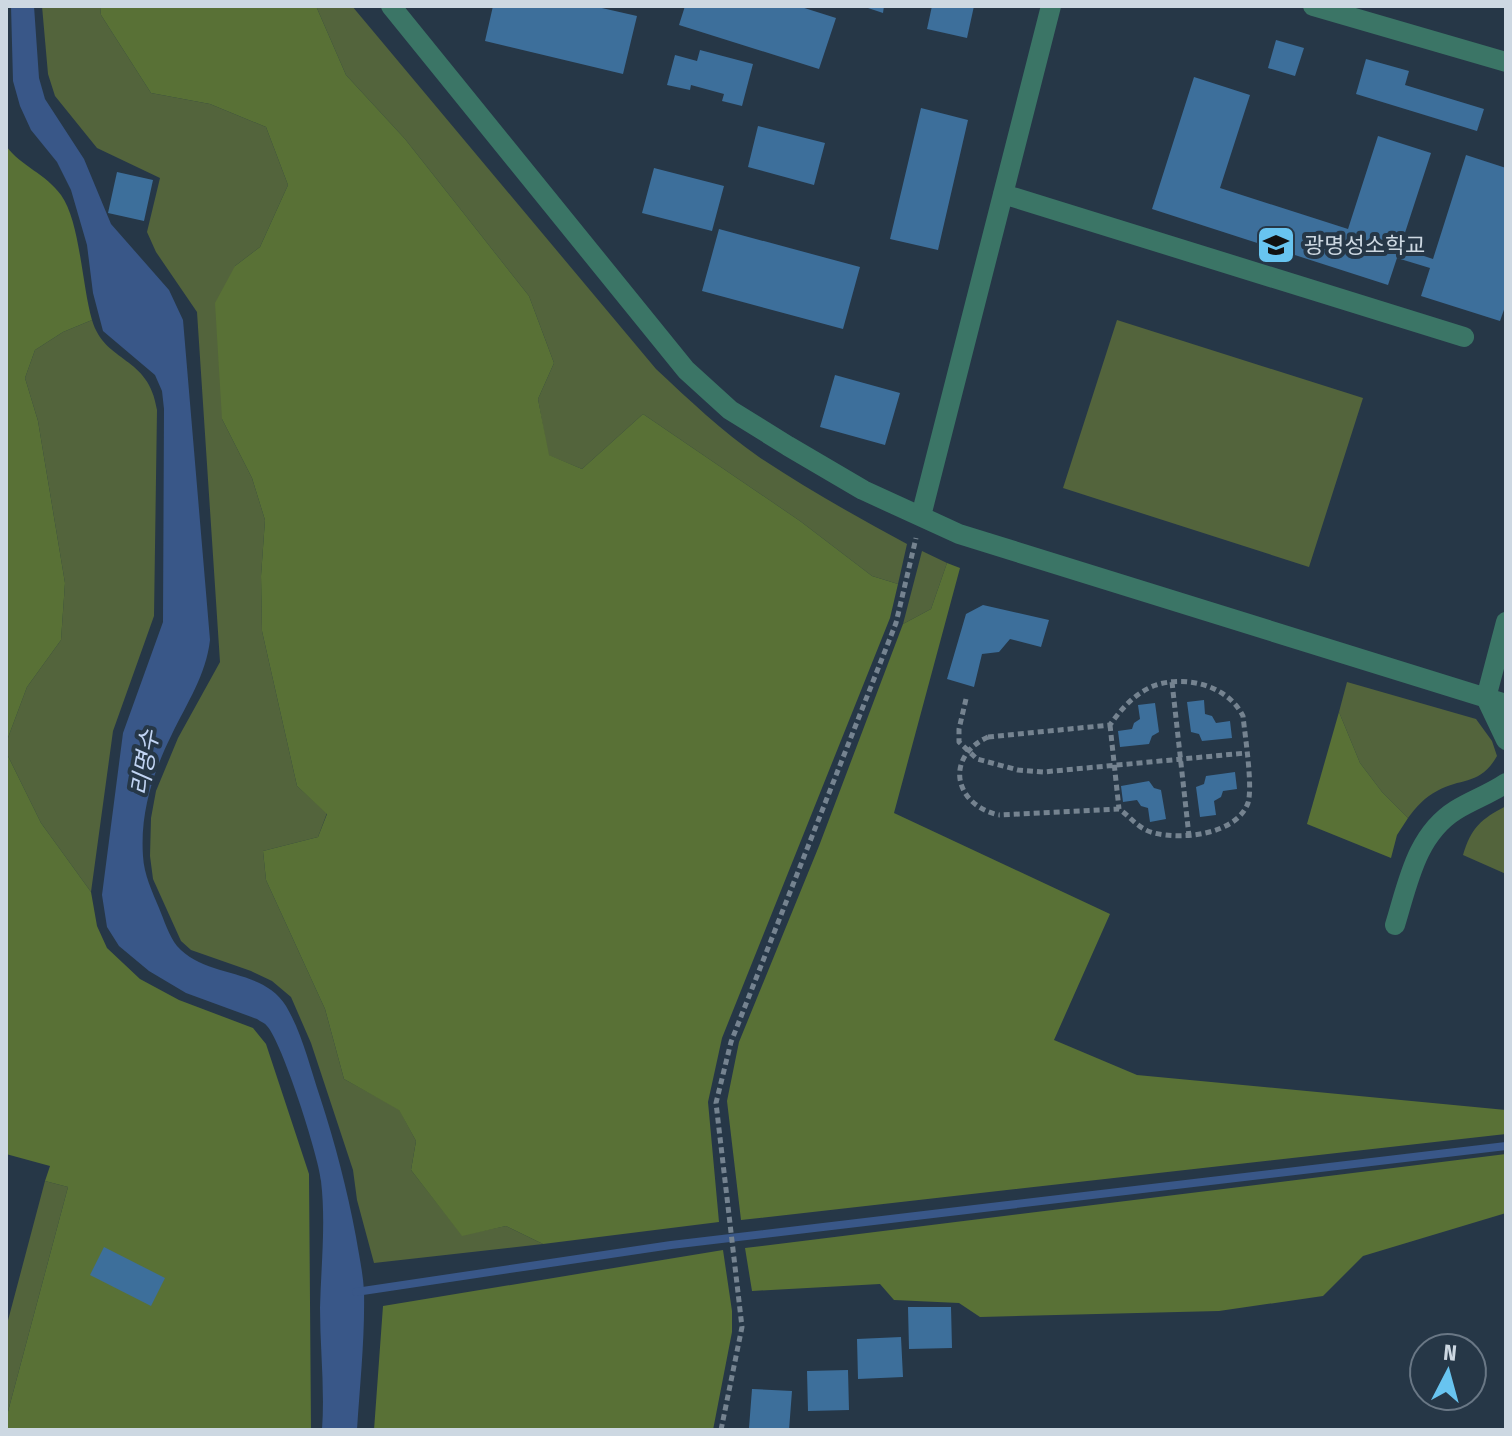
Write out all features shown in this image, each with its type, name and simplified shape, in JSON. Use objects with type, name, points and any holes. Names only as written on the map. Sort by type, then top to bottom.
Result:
[{"type":"street","points":[[391,6],[686,370],[730,410],[863,490],[959,534],[1496,701]]},
{"type":"street","points":[[921,516],[1051,6]]},
{"type":"street","points":[[1313,6],[1506,62]]},
{"type":"street","points":[[1003,194],[1464,337]]},
{"type":"street","points":[[1506,622],[1496,701],[1506,740]]},
{"type":"street","points":[[1395,925],[1417,856],[1435,826],[1506,783]]},
{"type":"path","points":[[721,1430],[742,1327],[742,1313],[716,1103],[731,1042],[896,623],[921,516]]},
{"type":"path","points":[[1172,682],[1189,836]]},
{"type":"path","points":[[1172,682],[1212,687],[1224,693],[1239,707],[1243,716],[1248,803],[1240,815],[1224,826],[1189,836],[1152,833],[1135,824],[1119,809],[1110,725],[1120,710],[1155,685],[1172,682]]},
{"type":"path","points":[[966,699],[959,742],[977,759],[1018,770],[1043,772],[1246,753]]},
{"type":"path","points":[[1110,725],[988,737],[974,743],[964,755],[959,770],[963,790],[973,804],[984,812],[999,815],[1119,809]]},
{"type":"green space","points":[[42,6],[100,6],[101,15],[151,93],[210,104],[266,127],[288,185],[260,247],[235,266],[222,419],[252,478],[265,520],[261,576],[262,631],[297,786],[327,813],[318,837],[263,851],[266,880],[325,1009],[344,1079],[399,1109],[416,1141],[411,1170],[462,1235],[506,1226],[543,1244],[374,1263],[357,1200],[353,1170],[311,1043],[291,997],[272,981],[251,971],[191,950],[181,941],[153,879],[151,818],[156,791],[178,738],[220,662],[197,312],[156,252],[147,232],[160,178],[97,148],[55,96],[48,74]]},
{"type":"green space","points":[[100,6],[316,6],[346,75],[405,139],[529,296],[554,363],[538,399],[549,455],[582,469],[643,414],[800,521],[872,576],[898,584],[890,618],[722,1038],[708,1102],[719,1222],[543,1244],[506,1226],[462,1236],[411,1170],[416,1141],[399,1110],[344,1079],[325,1009],[266,880],[263,851],[318,837],[327,814],[297,786],[262,631],[261,576],[265,520],[252,478],[222,419],[215,303],[235,266],[260,247],[288,185],[266,127],[210,104],[151,93],[101,15]]},
{"type":"green space","points":[[316,6],[352,6],[656,369],[693,404],[759,457],[907,544],[898,584],[872,576],[800,521],[643,414],[582,469],[548,455],[538,399],[554,363],[529,296],[405,139],[346,75]]},
{"type":"green space","points":[[6,146],[55,188],[67,206],[77,237],[92,320],[63,332],[35,350],[25,378],[38,421],[65,583],[61,640],[27,687],[6,743]]},
{"type":"green space","points":[[92,320],[107,345],[145,379],[157,410],[154,616],[113,731],[91,892],[41,823],[6,752],[6,743],[27,687],[61,640],[65,583],[38,421],[25,378],[35,350],[63,332]]},
{"type":"green space","points":[[1117,320],[1363,398],[1309,567],[1063,488]]},
{"type":"green space","points":[[922,551],[947,563],[931,609],[903,624]]},
{"type":"green space","points":[[947,563],[960,568],[894,813],[1110,914],[1054,1040],[1137,1075],[1506,1110],[1506,1134],[741,1220],[727,1101],[739,1042],[819,846],[903,624],[931,609]]},
{"type":"green space","points":[[1347,682],[1476,719],[1492,741],[1497,756],[1491,766],[1477,777],[1429,796],[1408,818],[1382,792],[1360,763],[1339,712]]},
{"type":"green space","points":[[1339,712],[1360,763],[1382,792],[1408,818],[1397,835],[1391,858],[1307,824]]},
{"type":"green space","points":[[6,752],[41,823],[91,892],[97,926],[107,948],[140,979],[179,1000],[253,1028],[266,1044],[309,1174],[311,1430],[6,1430],[6,1419],[68,1187],[45,1181],[50,1166],[6,1154]]},
{"type":"green space","points":[[1506,806],[1506,874],[1463,855],[1478,825]]},
{"type":"green space","points":[[1506,1154],[1506,1213],[1363,1256],[1323,1296],[1219,1311],[980,1317],[959,1303],[894,1300],[880,1284],[752,1291],[745,1248]]},
{"type":"green space","points":[[45,1181],[68,1187],[6,1419],[6,1328]]},
{"type":"green space","points":[[723,1250],[732,1332],[713,1430],[374,1430],[383,1306]]},
{"type":"water","name":"리명수","points":[[11,6],[34,6],[39,78],[45,99],[84,159],[111,224],[169,290],[183,320],[210,640],[200,677],[165,748],[154,778],[144,824],[144,863],[151,889],[177,946],[203,964],[249,979],[276,994],[292,1016],[301,1039],[340,1166],[362,1271],[364,1326],[357,1430],[322,1430],[321,1181],[299,1100],[274,1036],[257,1019],[186,993],[149,971],[119,946],[107,927],[102,895],[123,733],[163,622],[164,409],[162,391],[155,375],[103,331],[93,293],[87,245],[71,190],[57,162],[31,130],[20,106],[13,81]]},
{"type":"building","points":[[493,6],[593,6],[637,16],[623,74],[485,41]]},
{"type":"building","points":[[685,6],[798,6],[836,18],[819,69],[679,25]]},
{"type":"building","points":[[862,6],[884,6],[883,13]]},
{"type":"building","points":[[932,6],[974,6],[967,38],[927,29]]},
{"type":"building","points":[[1276,40],[1304,48],[1295,76],[1268,68]]},
{"type":"building","points":[[700,50],[753,64],[742,106],[722,101],[724,94],[691,85],[690,90],[667,85],[675,55],[697,61]]},
{"type":"building","points":[[1366,59],[1409,71],[1405,85],[1484,109],[1477,131],[1356,94]]},
{"type":"building","points":[[1194,77],[1250,95],[1220,188],[1348,229],[1378,136],[1431,153],[1400,248],[1433,259],[1466,155],[1506,168],[1506,304],[1500,321],[1421,296],[1430,268],[1397,258],[1388,285],[1152,209]]},
{"type":"building","points":[[921,108],[968,120],[938,250],[890,239]]},
{"type":"building","points":[[758,126],[825,143],[814,185],[748,167]]},
{"type":"building","points":[[654,168],[724,186],[712,231],[642,213]]},
{"type":"building","points":[[117,172],[153,180],[144,221],[108,213]]},
{"type":"building","points":[[719,229],[860,267],[843,329],[702,291]]},
{"type":"building","points":[[835,375],[900,393],[885,445],[820,427]]},
{"type":"building","points":[[983,605],[1049,620],[1041,647],[1010,639],[999,652],[982,654],[974,687],[947,679],[966,614]]},
{"type":"building","points":[[1204,700],[1205,714],[1212,716],[1216,723],[1230,721],[1232,738],[1202,741],[1199,734],[1191,732],[1187,702]]},
{"type":"building","points":[[1155,703],[1159,732],[1152,736],[1149,744],[1120,747],[1118,731],[1132,729],[1140,719],[1138,705]]},
{"type":"building","points":[[1235,772],[1237,789],[1223,791],[1221,797],[1214,801],[1216,815],[1200,817],[1196,787],[1204,784],[1206,776]]},
{"type":"building","points":[[1149,781],[1154,788],[1161,790],[1166,819],[1150,822],[1148,808],[1141,806],[1137,800],[1123,802],[1121,786]]},
{"type":"building","points":[[104,1247],[165,1278],[151,1306],[90,1275]]},
{"type":"building","points":[[908,1307],[951,1307],[952,1348],[909,1349]]},
{"type":"building","points":[[901,1337],[903,1377],[858,1379],[857,1339]]},
{"type":"building","points":[[848,1370],[849,1410],[808,1411],[807,1371]]},
{"type":"building","points":[[752,1389],[792,1391],[789,1430],[749,1428]]},
{"type":"waterway","points":[[356,1292],[671,1245],[1506,1146]]},
{"type":"place","name":"광명성소학교","points":[[1276,245]]}]
